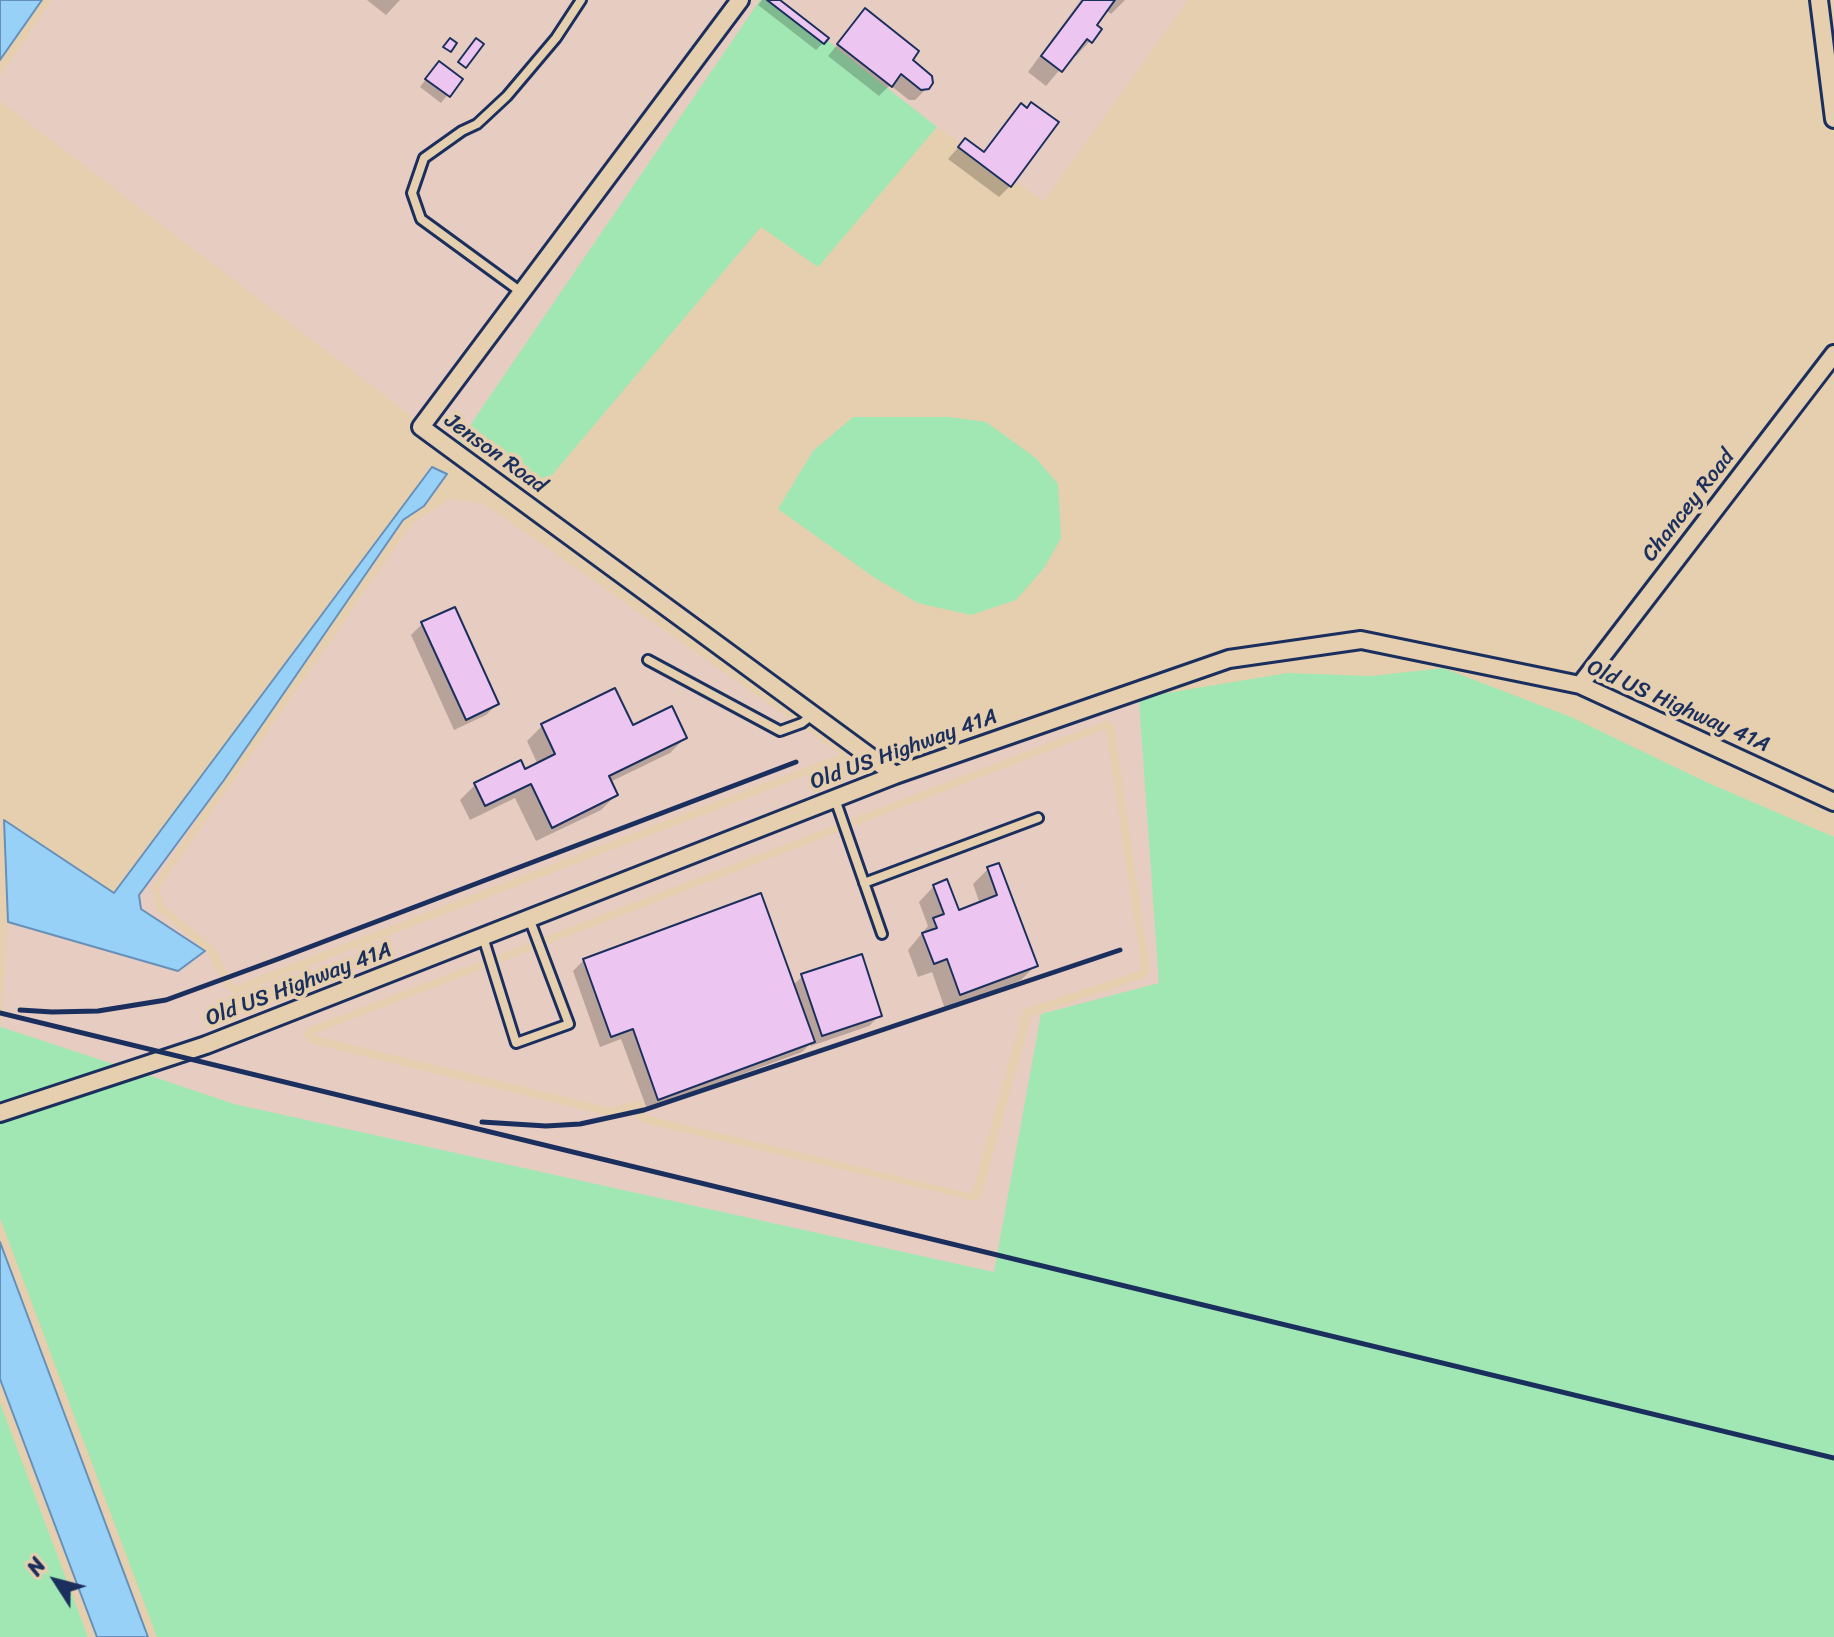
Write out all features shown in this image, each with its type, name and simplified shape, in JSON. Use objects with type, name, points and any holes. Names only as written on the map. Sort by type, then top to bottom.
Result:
[{"type":"street","name":"Jenson Road","points":[[740,0],[421,427],[895,775]]},
{"type":"street","points":[[1819,0],[1834,119]]},
{"type":"street","name":"Chancey Road","points":[[1580,685],[1834,354]]},
{"type":"street","name":"Old US Highway 41A","points":[[0,1113],[206,1045],[895,775],[1229,659],[1361,640],[1580,685],[1834,802]]},
{"type":"lane","points":[[521,292],[421,219],[412,193],[424,158],[477,124],[507,96],[556,38],[581,0]]},
{"type":"lane","points":[[648,660],[780,731],[813,715]]},
{"type":"lane","points":[[835,799],[882,934]]},
{"type":"lane","points":[[864,883],[1038,818]]},
{"type":"lane","points":[[483,937],[516,1043],[569,1024],[529,918]]},
{"type":"shaded area","points":[[52,0],[726,0],[414,418],[0,101],[0,76]]},
{"type":"shaded area","points":[[752,0],[760,0],[458,443],[435,425]]},
{"type":"shaded area","points":[[776,0],[1188,0],[1044,201],[937,127]]},
{"type":"shaded area","points":[[450,499],[483,503],[840,754],[234,986],[215,948],[164,906],[159,888],[411,525]]},
{"type":"shaded area","points":[[1139,701],[1159,983],[1041,1014],[994,1273],[234,1104],[148,1075],[219,1051],[894,786],[898,788],[902,783]],"holes":[[[1108,720],[1114,726],[1150,973],[1145,978],[1031,1016],[981,1197],[976,1201],[644,1123],[637,1118],[636,1110],[609,1116],[310,1043],[303,1036],[308,1028]]]},
{"type":"shaded area","points":[[1106,729],[1142,970],[1024,1009],[972,1194],[645,1115],[642,1100],[611,1108],[311,1035]]},
{"type":"shaded area","points":[[849,753],[875,772],[201,1036],[116,1065],[1,1027],[8,922],[177,971],[204,952],[141,908],[139,895],[224,780],[151,888],[157,910],[208,953],[227,989],[236,994],[844,761]]},
{"type":"green space","points":[[760,0],[776,0],[937,127],[818,267],[761,227],[536,494],[470,437],[458,443]]},
{"type":"green space","points":[[853,417],[949,417],[986,422],[1036,458],[1058,484],[1061,538],[1044,568],[1016,600],[971,615],[918,603],[875,578],[778,509],[813,451]]},
{"type":"green space","points":[[1443,668],[1571,717],[1706,782],[1834,837],[1834,1637],[157,1637],[0,1218],[0,1124],[148,1075],[234,1104],[994,1272],[1041,1014],[1159,983],[1139,701],[1155,695],[1288,673],[1372,676]]},
{"type":"green space","points":[[1,1027],[116,1065],[0,1103]]},
{"type":"green space","points":[[0,1403],[88,1637],[0,1637]]},
{"type":"water","points":[[0,0],[42,0],[0,60]]},
{"type":"water","points":[[432,467],[447,474],[424,506],[403,520],[224,780],[139,895],[141,909],[205,951],[178,971],[8,922],[4,820],[114,893]]},
{"type":"water","points":[[0,1242],[148,1637],[97,1637],[0,1379]]},
{"type":"building","points":[[767,0],[780,0],[829,38],[824,44]]},
{"type":"building","points":[[1083,0],[1115,0],[1097,25],[1102,29],[1092,43],[1087,39],[1062,72],[1041,56]]},
{"type":"building","points":[[865,8],[919,51],[913,60],[932,76],[933,83],[929,89],[921,90],[901,74],[892,87],[837,44]]},
{"type":"building","points":[[450,38],[457,43],[451,52],[443,47]]},
{"type":"building","points":[[476,38],[484,44],[466,68],[458,62]]},
{"type":"building","points":[[439,61],[463,79],[450,97],[425,79]]},
{"type":"building","points":[[1031,102],[1059,122],[1011,187],[958,147],[965,138],[984,152],[1021,103],[1027,108]]},
{"type":"building","points":[[455,607],[499,704],[466,720],[421,622]]},
{"type":"building","points":[[615,688],[633,725],[672,706],[687,738],[609,776],[618,795],[552,828],[531,784],[485,806],[474,783],[521,760],[525,769],[555,754],[541,724]]},
{"type":"building","points":[[999,863],[1038,966],[960,995],[947,959],[934,964],[922,933],[937,928],[933,918],[944,914],[933,885],[947,879],[959,910],[997,895],[987,867]]},
{"type":"building","points":[[761,893],[815,1042],[658,1100],[633,1029],[611,1037],[583,959]]},
{"type":"building","points":[[862,954],[882,1016],[822,1036],[801,974]]},
{"type":"railway","points":[[20,1010],[98,1011],[166,1000],[796,762]]},
{"type":"railway","points":[[482,1122],[546,1126],[580,1124],[644,1110],[1120,950]]},
{"type":"railway","points":[[0,1013],[1834,1458]]}]
